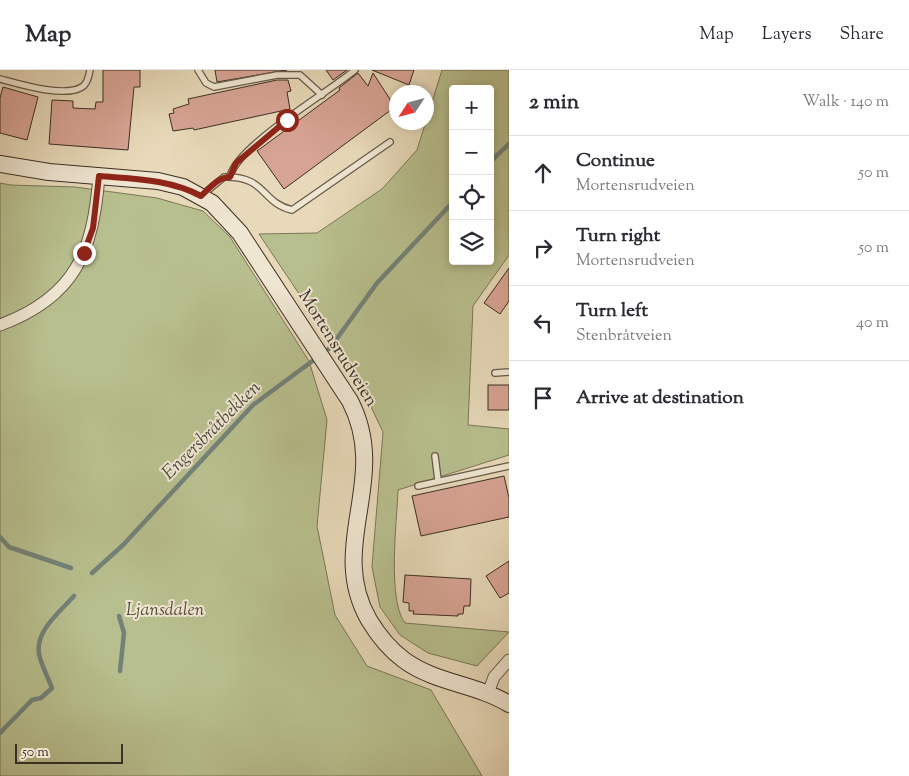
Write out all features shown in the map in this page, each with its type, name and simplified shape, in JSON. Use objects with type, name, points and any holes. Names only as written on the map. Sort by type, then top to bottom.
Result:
[{"type":"street","name":"Mortensrudveien","points":[[0,164],[35,171],[165,182],[183,187],[201,196],[226,216],[247,244],[350,401],[361,427],[365,448],[365,480],[353,560],[356,587],[364,610],[378,634],[405,661],[435,677],[488,693],[509,704]]},
{"type":"street","points":[[0,325],[40,305],[53,295],[72,273],[90,240],[99,176]]},
{"type":"street","points":[[488,693],[494,677],[509,660]]},
{"type":"lane","points":[[0,79],[41,88],[69,90],[82,88],[90,70]]},
{"type":"lane","points":[[198,70],[206,83],[214,87],[277,75],[300,76],[307,79],[322,95]]},
{"type":"lane","points":[[230,177],[236,163],[252,147],[355,70]]},
{"type":"lane","points":[[201,196],[224,177],[246,178],[255,182],[278,204],[292,210],[328,187],[390,142]]},
{"type":"lane","points":[[496,373],[509,372]]},
{"type":"lane","points":[[435,456],[438,480]]},
{"type":"lane","points":[[418,486],[438,480],[509,466]]},
{"type":"green space","points":[[442,70],[509,70],[509,255],[473,306],[468,425],[509,429],[509,455],[398,490],[395,540],[396,597],[399,612],[405,623],[509,632],[477,666],[428,653],[400,635],[380,607],[372,567],[383,432],[362,388],[259,234],[317,233],[382,189],[417,150],[423,130],[434,130],[434,96]]},
{"type":"green space","name":"Ljansdalen","points":[[0,183],[75,187],[157,198],[203,211],[230,237],[309,361],[327,420],[317,526],[335,615],[367,666],[431,690],[482,776],[0,776]]},
{"type":"building","points":[[103,70],[140,70],[140,87],[134,87],[128,150],[49,144],[52,100],[73,101],[73,108],[95,109],[96,102],[103,102]]},
{"type":"building","points":[[215,70],[287,70],[217,82]]},
{"type":"building","points":[[326,70],[347,70],[333,80]]},
{"type":"building","points":[[372,70],[414,70],[409,85]]},
{"type":"building","points":[[358,73],[368,86],[373,73],[389,98],[389,111],[284,189],[257,151],[340,90],[339,88]]},
{"type":"building","points":[[277,80],[288,80],[291,91],[287,92],[290,109],[194,130],[193,128],[173,131],[169,114],[174,113],[173,109],[189,104],[188,99]]},
{"type":"building","points":[[3,87],[38,97],[27,140],[0,133],[0,98]]},
{"type":"building","points":[[509,268],[509,301],[500,314],[484,303]]},
{"type":"building","points":[[488,385],[509,385],[509,410],[488,410]]},
{"type":"building","points":[[504,476],[509,498],[509,517],[421,536],[412,496]]},
{"type":"building","points":[[509,561],[509,593],[500,598],[486,576]]},
{"type":"building","points":[[405,575],[471,579],[470,606],[464,606],[463,614],[458,614],[458,616],[413,614],[414,611],[409,611],[409,603],[403,602]]},
{"type":"waterway","name":"Engersbråtbekken","points":[[494,158],[509,144]]},
{"type":"waterway","name":"Engersbråtbekken","points":[[92,573],[123,545],[253,405],[330,348],[377,283],[449,206]]},
{"type":"waterway","points":[[0,537],[9,547],[71,568]]},
{"type":"waterway","name":"Engersbråtbekken","points":[[0,733],[32,700],[41,698],[52,688],[40,658],[40,640],[48,624],[74,596]]},
{"type":"waterway","points":[[119,616],[124,633],[120,671]]},
{"type":"route","points":[[84,253],[93,228],[99,176],[158,181],[183,187],[201,196],[216,182],[224,177],[230,177],[231,169],[252,147],[287,120]]}]
